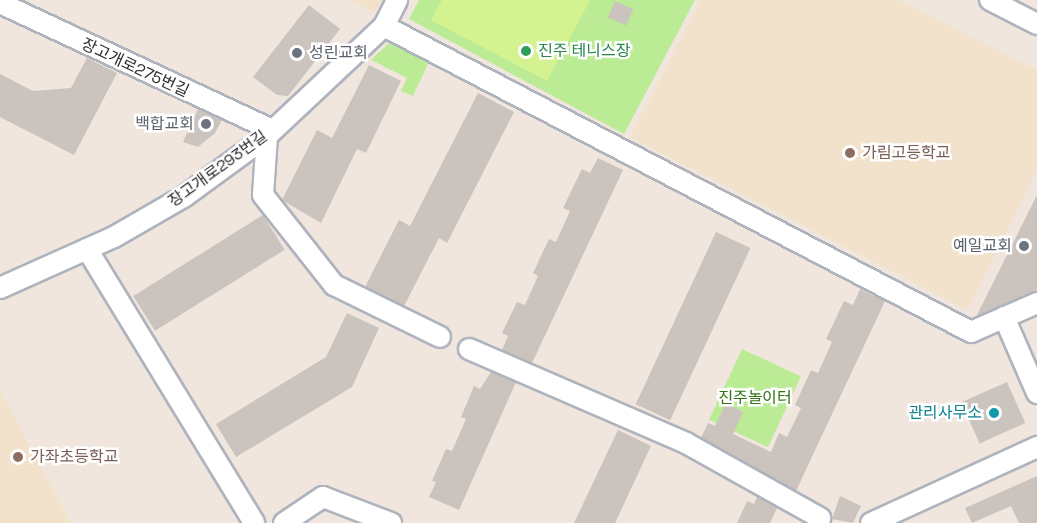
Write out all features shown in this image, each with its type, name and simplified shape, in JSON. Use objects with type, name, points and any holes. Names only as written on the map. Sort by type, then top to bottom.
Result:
[{"type":"street","name":"장고개로293번길","points":[[0,288],[87,249],[185,196],[269,133],[384,26],[398,0]]},
{"type":"street","points":[[990,0],[1037,24]]},
{"type":"street","name":"장고개로275번길","points":[[0,3],[269,133]]},
{"type":"street","points":[[384,26],[970,332],[1037,303]]},
{"type":"street","points":[[269,133],[263,195],[334,285],[440,337]]},
{"type":"street","points":[[87,249],[254,523]]},
{"type":"street","points":[[1004,318],[1037,393]]},
{"type":"street","points":[[469,349],[686,443],[820,518]]},
{"type":"street","points":[[871,523],[1037,447]]},
{"type":"street","points":[[284,523],[323,497],[391,523]]},
{"type":"shaded area","points":[[348,0],[382,0],[375,12]]},
{"type":"shaded area","name":"가림고등학교","points":[[701,0],[899,0],[1037,70],[1037,170],[968,310],[630,137]]},
{"type":"shaded area","name":"가좌초등학교","points":[[0,390],[71,523],[0,523]]},
{"type":"green space","points":[[419,0],[695,0],[624,134],[409,19]]},
{"type":"green space","name":"진주 테니스장","points":[[442,0],[590,0],[547,81],[431,20]]},
{"type":"green space","points":[[389,43],[429,62],[413,96],[401,91],[407,78],[371,60]]},
{"type":"green space","name":"진주놀이터","points":[[742,349],[801,376],[768,447],[709,420]]},
{"type":"building","points":[[615,1],[633,9],[626,26],[608,17]]},
{"type":"building","name":"성린교회","points":[[309,5],[340,29],[288,96],[277,95],[253,77]]},
{"type":"building","points":[[87,58],[117,73],[74,155],[0,117],[0,74],[33,91],[71,88]]},
{"type":"building","points":[[369,65],[401,81],[366,153],[357,149],[321,223],[282,200],[317,130],[332,138]]},
{"type":"building","points":[[478,93],[514,112],[447,243],[439,238],[404,306],[365,287],[399,220],[410,226]]},
{"type":"building","name":"백합교회","points":[[198,109],[222,120],[215,133],[198,147],[183,142]]},
{"type":"building","points":[[598,158],[623,170],[532,363],[502,350],[508,336],[502,333],[517,302],[525,305],[538,276],[533,273],[549,239],[556,242],[570,211],[563,208],[582,169],[590,173]]},
{"type":"building","name":"예일교회","points":[[1037,195],[1037,291],[976,317]]},
{"type":"building","points":[[263,215],[285,250],[155,331],[133,296]]},
{"type":"building","points":[[716,232],[750,248],[670,420],[636,404]]},
{"type":"building","points":[[860,289],[885,301],[796,491],[701,438],[708,423],[715,426],[726,403],[743,412],[733,434],[771,452],[779,433],[787,437],[801,408],[795,405],[811,370],[818,373],[832,342],[826,339],[844,301],[853,305]]},
{"type":"building","points":[[347,313],[379,328],[352,387],[236,457],[216,424],[326,357]]},
{"type":"building","points":[[491,372],[516,382],[459,510],[429,497],[436,482],[432,481],[446,449],[452,451],[466,419],[461,417],[474,386],[480,389]]},
{"type":"building","name":"관리사무소","points":[[1007,382],[1025,423],[980,443],[961,402]]},
{"type":"building","points":[[618,430],[651,446],[615,523],[574,523]]},
{"type":"building","points":[[1037,476],[1037,523],[1019,523],[1011,506],[972,523],[965,508]]},
{"type":"building","points":[[840,496],[861,506],[853,523],[832,519]]},
{"type":"building","points":[[757,497],[777,508],[770,523],[737,523],[747,501],[754,504]]},
{"type":"place","name":"진주 테니스장","points":[[526,51]]},
{"type":"place","name":"성린교회","points":[[297,53]]},
{"type":"place","name":"백합교회","points":[[206,124]]},
{"type":"place","name":"가림고등학교","points":[[850,153]]},
{"type":"place","name":"예일교회","points":[[1024,246]]},
{"type":"place","name":"관리사무소","points":[[994,413]]},
{"type":"place","name":"가좌초등학교","points":[[18,457]]}]
